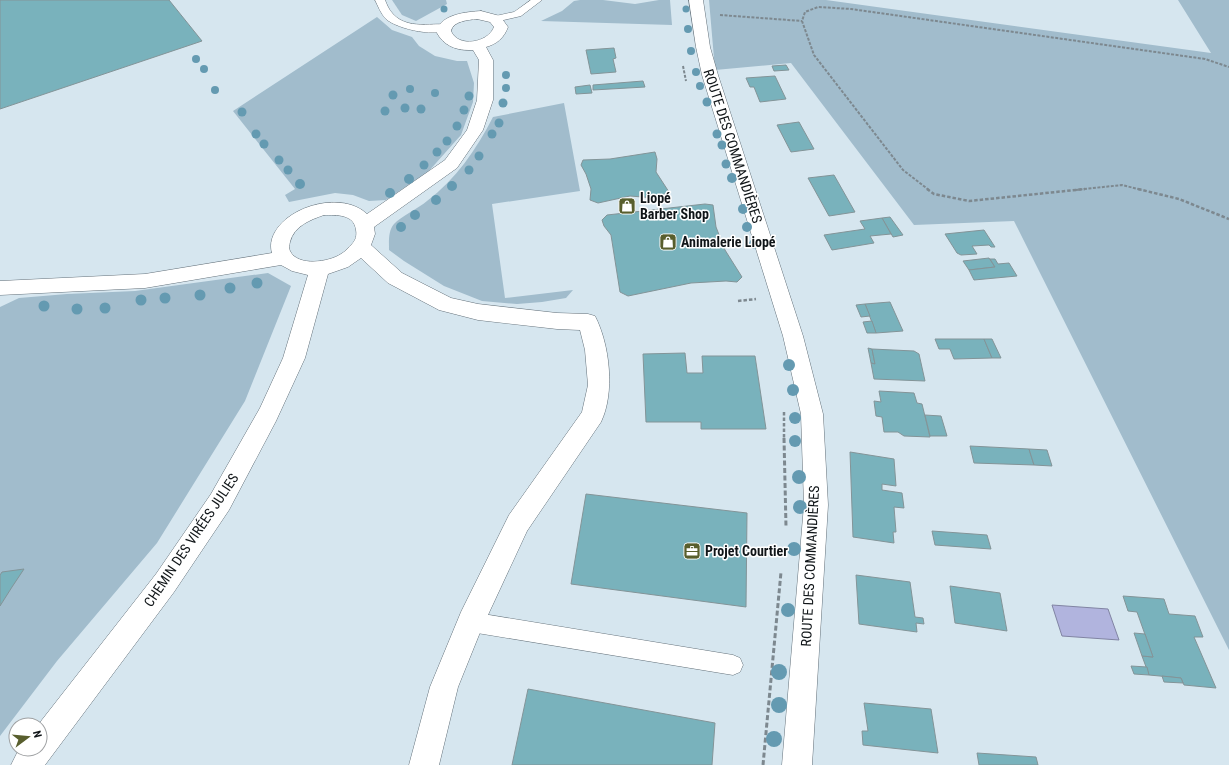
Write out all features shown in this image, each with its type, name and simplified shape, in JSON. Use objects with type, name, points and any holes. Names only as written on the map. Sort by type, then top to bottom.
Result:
[{"type":"street","name":"ROUTE DES COMMANDIÈRES","points":[[697,6],[703,47],[710,75],[793,336],[812,414],[816,505],[797,765]]},
{"type":"street","points":[[462,11],[495,19],[501,27],[501,32],[492,40],[477,45],[467,46],[450,41],[444,32],[445,27],[462,11]]},
{"type":"street","points":[[365,224],[451,164],[475,130],[485,100],[486,67],[486,60],[477,45]]},
{"type":"street","points":[[324,209],[342,209],[359,216],[365,224],[366,236],[361,247],[348,258],[334,265],[320,268],[305,268],[293,265],[284,258],[280,249],[281,238],[288,226],[299,218],[324,209]]},
{"type":"street","points":[[361,247],[371,258],[395,278],[446,304],[478,312],[557,321],[588,322],[596,350],[600,385],[593,415],[518,523],[471,622],[444,687],[424,765]]},
{"type":"street","points":[[0,288],[145,281],[284,258]]},
{"type":"street","name":"CHEMIN DES VIRÉES JULIES","points":[[48,736],[166,583],[220,502],[268,414],[294,358],[320,268]]},
{"type":"street","name":"CHEMIN DES VIRÉES JULIES","points":[[26,765],[32,757]]},
{"type":"lane","points":[[380,0],[390,16],[409,28],[425,30],[445,27]]},
{"type":"lane","points":[[495,19],[517,14],[537,0]]},
{"type":"lane","points":[[471,622],[733,665]]},
{"type":"path","points":[[697,6],[802,21]]},
{"type":"path","points":[[1229,67],[1205,59],[851,9],[818,7],[805,12],[802,21],[814,56],[903,170],[934,194],[968,201],[1122,185],[1179,199],[1229,218]]},
{"type":"path","points":[[682,60],[687,82]]},
{"type":"path","points":[[738,301],[758,299]]},
{"type":"path","points":[[784,408],[786,530]]},
{"type":"path","points":[[762,765],[782,569]]},
{"type":"shaded area","points":[[392,0],[446,0],[447,4],[416,21],[402,15]]},
{"type":"shaded area","points":[[603,0],[635,4],[659,0],[670,0],[672,25],[541,21],[562,11],[574,1]]},
{"type":"shaded area","points":[[709,0],[826,0],[1211,53],[1178,0],[1229,0],[1229,650],[1014,221],[914,225],[791,63],[715,70]]},
{"type":"shaded area","points":[[377,17],[392,30],[412,37],[419,46],[435,56],[457,61],[467,61],[474,83],[473,102],[461,135],[428,172],[386,200],[369,201],[353,195],[335,193],[289,202],[285,195],[295,189],[233,111]]},
{"type":"shaded area","points":[[564,103],[580,191],[492,204],[505,298],[573,290],[566,298],[517,304],[482,301],[444,286],[389,250],[390,233],[394,224],[424,204],[447,183],[480,141],[493,117]]},
{"type":"shaded area","points":[[268,273],[291,286],[245,401],[157,543],[57,661],[14,717],[8,717],[8,725],[0,736],[0,307],[19,298],[135,291]]},
{"type":"water","points":[[1052,605],[1108,609],[1119,640],[1062,636]]},
{"type":"building","points":[[0,0],[169,0],[202,41],[0,109]]},
{"type":"building","points":[[614,48],[616,58],[613,59],[616,72],[591,74],[586,50]]},
{"type":"building","points":[[786,65],[789,70],[774,71],[772,66]]},
{"type":"building","points":[[775,76],[786,99],[760,102],[754,87],[750,87],[746,78]]},
{"type":"building","points":[[643,81],[645,87],[593,90],[593,85]]},
{"type":"building","points":[[590,85],[592,93],[576,94],[575,87]]},
{"type":"building","points":[[799,122],[814,149],[791,152],[777,125]]},
{"type":"building","points":[[655,152],[657,159],[656,172],[669,192],[655,198],[630,196],[598,203],[590,200],[591,189],[581,165],[583,160],[610,159]]},
{"type":"building","points":[[834,175],[855,212],[829,216],[808,178]]},
{"type":"building","points":[[705,204],[713,205],[716,227],[725,250],[742,277],[737,282],[726,281],[691,283],[628,296],[620,292],[611,235],[604,226],[602,220],[607,215]]},
{"type":"building","points":[[890,217],[903,235],[893,237],[882,218]]},
{"type":"building","points":[[882,218],[891,234],[870,236],[874,243],[832,250],[824,235],[865,229],[860,221]]},
{"type":"building","points":[[984,230],[995,247],[991,247],[989,245],[972,246],[977,254],[961,255],[957,253],[945,234]]},
{"type":"building","points":[[989,258],[995,267],[969,270],[963,261]]},
{"type":"building","points":[[990,259],[995,259],[998,264],[1009,263],[1017,276],[974,280],[969,270],[995,267]]},
{"type":"building","points":[[890,302],[903,331],[876,333],[865,304]]},
{"type":"building","points":[[865,304],[870,316],[861,317],[856,305]]},
{"type":"building","points":[[872,321],[876,333],[867,333],[863,322]]},
{"type":"building","points":[[935,339],[984,339],[992,358],[954,359],[950,349],[939,349]]},
{"type":"building","points":[[984,339],[992,339],[1001,358],[992,358]]},
{"type":"building","points":[[868,348],[872,349],[875,364],[871,363]]},
{"type":"building","points":[[872,349],[914,351],[919,354],[925,381],[874,379],[871,363],[875,364]]},
{"type":"building","points":[[685,353],[687,373],[703,373],[702,356],[755,356],[766,429],[701,429],[701,422],[646,422],[643,354]]},
{"type":"building","points":[[879,391],[914,393],[917,403],[922,404],[930,437],[904,436],[898,432],[884,432],[882,417],[876,416],[874,401],[881,402]]},
{"type":"building","points":[[925,415],[941,416],[947,436],[930,436]]},
{"type":"building","points":[[970,446],[1029,449],[1034,465],[974,463]]},
{"type":"building","points":[[1029,449],[1047,450],[1052,466],[1034,465]]},
{"type":"building","points":[[850,452],[894,459],[896,486],[882,484],[882,490],[902,493],[904,508],[894,507],[896,532],[893,532],[894,543],[853,537]]},
{"type":"building","points":[[586,494],[747,513],[746,607],[571,584]]},
{"type":"building","points":[[932,531],[987,535],[991,549],[935,545]]},
{"type":"building","points":[[24,569],[0,606],[0,575],[2,572]]},
{"type":"building","points":[[856,575],[910,582],[915,617],[923,618],[924,624],[916,623],[917,632],[859,624]]},
{"type":"building","points":[[950,586],[1000,593],[1007,631],[955,623]]},
{"type":"building","points":[[1123,596],[1164,599],[1169,614],[1195,616],[1203,637],[1194,637],[1216,688],[1184,685],[1181,678],[1149,675],[1142,656],[1153,657],[1137,612],[1128,611]]},
{"type":"building","points":[[1134,633],[1145,634],[1153,657],[1142,656]]},
{"type":"building","points":[[1131,666],[1147,667],[1149,675],[1134,674]]},
{"type":"building","points":[[1162,676],[1181,678],[1183,683],[1164,682]]},
{"type":"building","points":[[528,689],[715,723],[712,765],[512,765]]},
{"type":"building","points":[[864,703],[931,709],[938,753],[863,745],[862,731],[868,731]]},
{"type":"building","points":[[977,753],[1036,757],[1038,765],[979,765]]},
{"type":"place","name":"Liopé Barber Shop","points":[[627,206]]},
{"type":"place","name":"Animalerie Liopé","points":[[668,242]]},
{"type":"place","name":"Projet Courtier","points":[[692,551]]}]
